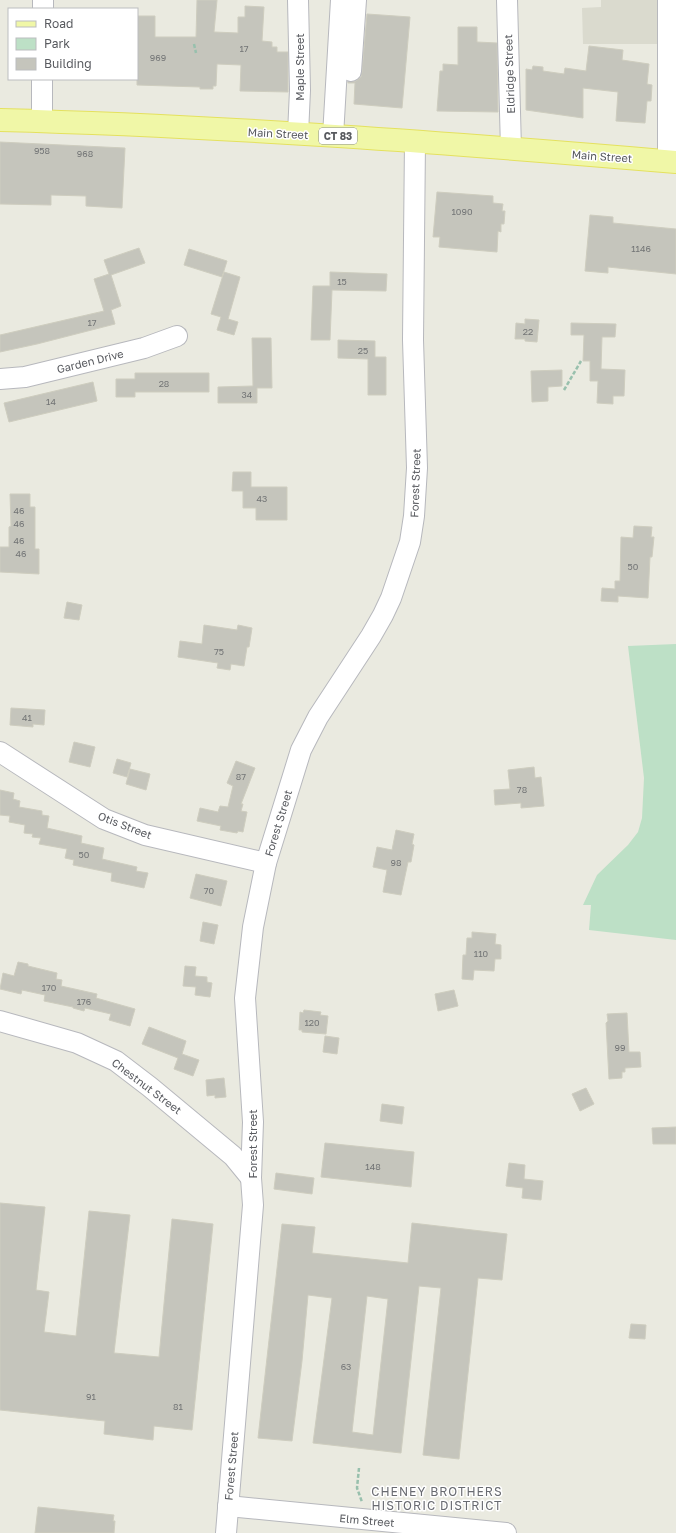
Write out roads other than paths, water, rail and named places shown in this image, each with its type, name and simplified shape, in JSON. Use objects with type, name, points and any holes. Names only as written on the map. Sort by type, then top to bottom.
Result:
[{"type":"main road","name":"Main Street","points":[[0,120],[339,136],[672,161]]},
{"type":"street","name":"Maple Street","points":[[298,0],[300,90],[298,134]]},
{"type":"street","points":[[339,136],[341,0]]},
{"type":"street","points":[[347,77],[348,0]]},
{"type":"street","points":[[339,136],[356,0]]},
{"type":"street","name":"Eldridge Street","points":[[506,0],[511,148]]},
{"type":"street","points":[[668,0],[672,161]]},
{"type":"street","points":[[42,80],[42,121]]},
{"type":"street","name":"Forest Street","points":[[226,1533],[253,1205],[251,1178],[253,1122],[245,998],[253,927],[266,863],[301,750],[318,717],[371,636],[392,598],[410,542],[414,516],[417,468],[413,340],[415,141]]},
{"type":"street","name":"Garden Drive","points":[[0,379],[25,377],[144,348],[177,336]]},
{"type":"street","name":"Otis Street","points":[[0,752],[104,819],[145,835],[266,863]]},
{"type":"street","name":"Chestnut Street","points":[[0,1021],[77,1044],[116,1061],[150,1087],[233,1156],[251,1178]]},
{"type":"street","name":"Elm Street","points":[[228,1506],[506,1533]]},
{"type":"district","name":"CHENEY BROTHERS HISTORIC DISTRICT","points":[[437,1498]]}]
